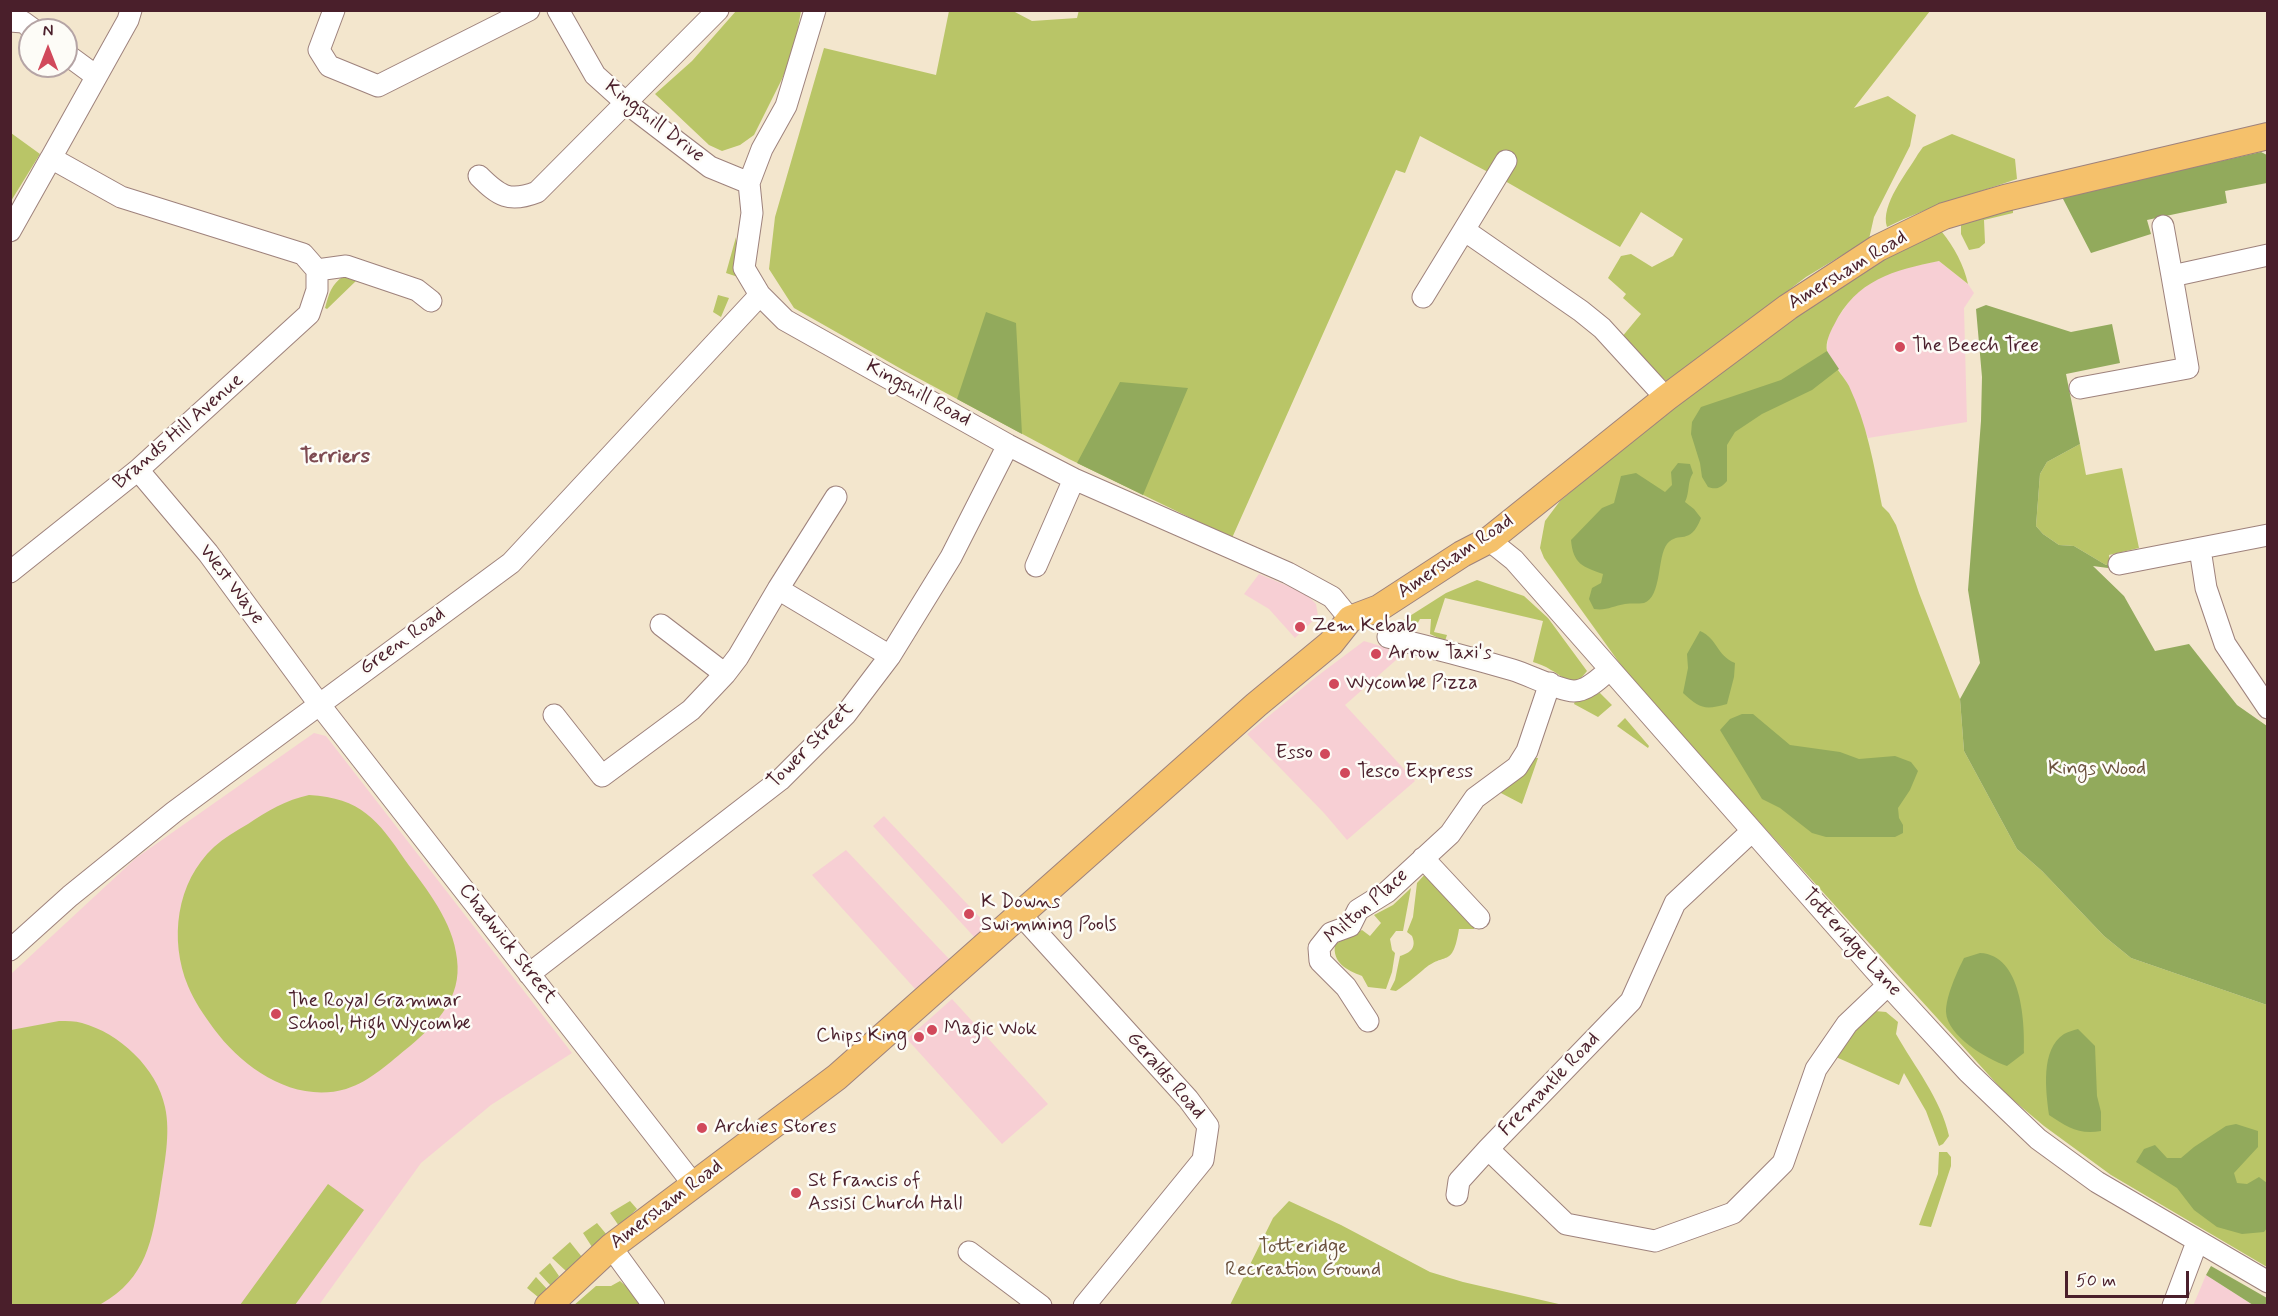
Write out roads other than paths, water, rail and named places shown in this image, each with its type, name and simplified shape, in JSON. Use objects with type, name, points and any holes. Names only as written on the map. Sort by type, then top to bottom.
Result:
[{"type":"main road","name":"Amersham Road","points":[[548,1305],[611,1246],[837,1077],[1264,698],[1331,643],[1350,619],[1379,608],[1462,554],[1489,540],[1666,398],[1806,295],[1878,248],[1944,216],[2005,198],[2268,136]]},
{"type":"street","points":[[10,231],[128,20],[131,10]]},
{"type":"street","points":[[334,10],[319,50],[328,66],[378,86],[529,10]]},
{"type":"street","name":"Kingshill Drive","points":[[558,10],[594,75],[625,102],[710,167],[749,183]]},
{"type":"street","points":[[479,176],[495,192],[519,199],[537,192],[718,10]]},
{"type":"street","name":"Kingshill Road","points":[[815,10],[786,106],[762,149],[749,183],[752,213],[744,268],[760,295],[785,320],[1008,445],[1074,479],[1288,573],[1332,597],[1350,619]]},
{"type":"street","points":[[78,63],[96,76]]},
{"type":"street","points":[[51,158],[121,197],[303,254],[317,270],[346,266],[417,290],[431,301]]},
{"type":"street","points":[[1423,297],[1506,161]]},
{"type":"street","points":[[2080,388],[2188,368],[2163,226]]},
{"type":"street","points":[[1464,230],[1602,328],[1666,398]]},
{"type":"street","points":[[2172,276],[2268,255]]},
{"type":"street","name":"Brands Hill Avenue","points":[[10,572],[138,470],[309,314],[317,290],[317,270]]},
{"type":"street","name":"Green Road","points":[[10,950],[70,896],[166,819],[511,563],[760,295]]},
{"type":"street","name":"Tower Street","points":[[529,974],[780,780],[846,714],[890,656],[951,557],[1008,445]]},
{"type":"street","name":"West Waye","points":[[138,470],[208,553],[319,704]]},
{"type":"street","points":[[1036,566],[1074,479]]},
{"type":"street","points":[[554,716],[602,776],[691,711],[738,657],[836,497]]},
{"type":"street","points":[[2120,564],[2268,535]]},
{"type":"street","name":"Totteridge Lane","points":[[1489,540],[1514,560],[1888,985],[1968,1072],[2038,1139],[2097,1182],[2196,1242],[2268,1282]]},
{"type":"street","points":[[2200,549],[2206,588],[2225,644],[2268,708]]},
{"type":"street","points":[[778,589],[890,656]]},
{"type":"street","points":[[661,625],[725,674]]},
{"type":"street","points":[[1388,637],[1480,661],[1550,683],[1564,690],[1578,691],[1591,685],[1609,670]]},
{"type":"street","name":"Milton Place","points":[[1368,1021],[1346,987],[1320,961],[1319,948],[1331,933],[1350,926],[1358,910],[1387,892],[1450,834],[1475,798],[1517,767],[1527,751],[1550,683]]},
{"type":"street","name":"Chadwick Street","points":[[319,704],[694,1185]]},
{"type":"street","name":"Fremantle Road","points":[[1751,832],[1675,903],[1631,1000],[1488,1149],[1566,1224],[1655,1241],[1733,1213],[1783,1163],[1816,1069],[1848,1024],[1888,985]]},
{"type":"street","points":[[1424,858],[1479,918]]},
{"type":"street","name":"Geralds Road","points":[[1021,915],[1188,1099],[1208,1126],[1203,1160],[1084,1305]]},
{"type":"street","points":[[1457,1196],[1459,1181],[1488,1149]]},
{"type":"street","points":[[2173,1305],[2196,1242]]},
{"type":"street","points":[[611,1246],[654,1305]]},
{"type":"street","points":[[969,1252],[1041,1305]]},
{"type":"place","name":"The Beech Tree","points":[[1900,347]]},
{"type":"place","name":"Zem Kebab","points":[[1300,627]]},
{"type":"place","name":"Arrow Taxi's","points":[[1376,654]]},
{"type":"place","name":"Wycombe Pizza","points":[[1334,684]]},
{"type":"place","name":"Esso","points":[[1325,754]]},
{"type":"place","name":"Tesco Express","points":[[1345,773]]},
{"type":"place","name":"K Downs Swimming Pools","points":[[969,914]]},
{"type":"place","name":"The Royal Grammar School, High Wycombe","points":[[276,1014]]},
{"type":"place","name":"Magic Wok","points":[[932,1030]]},
{"type":"place","name":"Chips King","points":[[919,1037]]},
{"type":"place","name":"Archies Stores","points":[[702,1128]]},
{"type":"place","name":"St Francis of Assisi Church Hall","points":[[796,1193]]},
{"type":"district","name":"Terriers","points":[[335,458]]},
{"type":"park label","name":"Kings Wood","points":[[2097,770]]},
{"type":"park label","name":"Totteridge Recreation Ground","points":[[1303,1260]]}]
